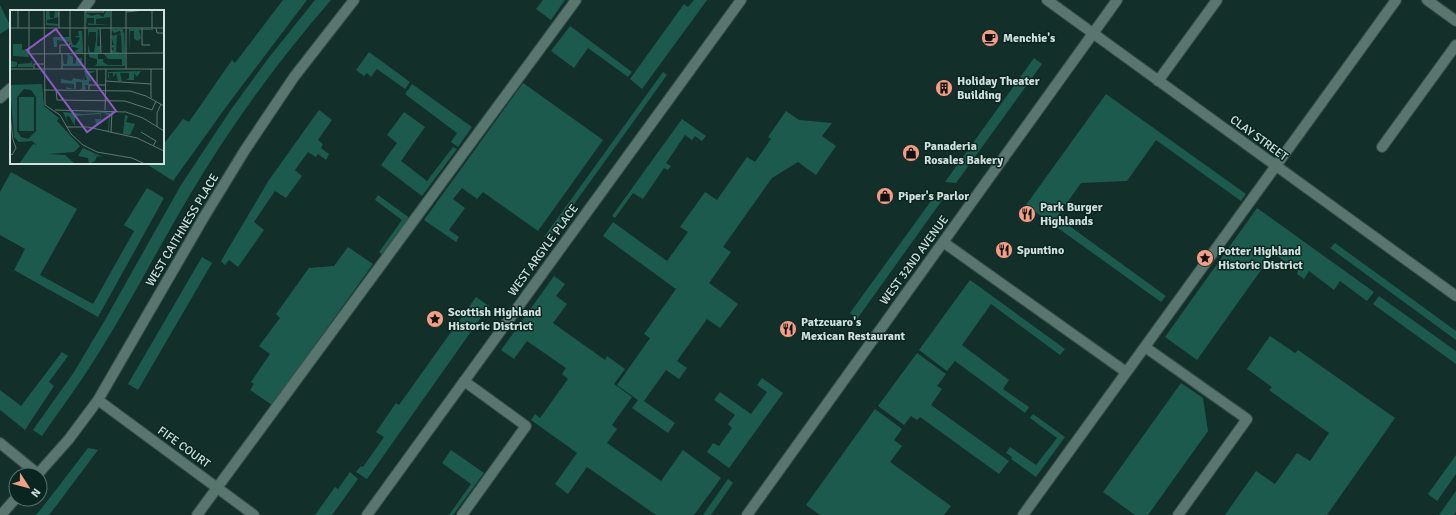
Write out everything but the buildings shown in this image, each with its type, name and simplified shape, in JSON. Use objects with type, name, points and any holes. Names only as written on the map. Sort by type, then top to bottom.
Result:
[{"type":"street","points":[[83,10],[90,0]]},
{"type":"street","name":"WEST CAITHNESS PLACE","points":[[43,467],[69,439],[98,400],[204,217],[245,150],[294,77],[354,0]]},
{"type":"street","points":[[197,515],[576,0]]},
{"type":"street","name":"WEST ARGYLE PLACE","points":[[367,515],[741,0]]},
{"type":"street","name":"CLAY STREET","points":[[1047,0],[1456,296]]},
{"type":"street","name":"WEST 32ND AVENUE","points":[[747,515],[1117,0]]},
{"type":"street","points":[[1158,81],[1217,0]]},
{"type":"street","points":[[1023,515],[1396,0]]},
{"type":"street","points":[[1428,0],[1456,21]]},
{"type":"street","points":[[1382,147],[1456,44]]},
{"type":"street","points":[[0,98],[10,89]]},
{"type":"street","points":[[943,242],[1126,372]]},
{"type":"street","points":[[1144,347],[1247,419],[1178,515]]},
{"type":"street","points":[[463,515],[526,426],[464,381]]},
{"type":"street","name":"FIFE COURT","points":[[98,400],[254,515]]},
{"type":"street","points":[[0,443],[29,467]]},
{"type":"street","points":[[1,515],[8,507]]},
{"type":"green space","points":[[283,0],[307,0],[226,107],[173,181],[148,165],[164,164],[164,144],[183,119],[189,122],[232,60],[235,63]]},
{"type":"green space","points":[[315,0],[331,0],[274,70],[222,143],[177,216],[97,356],[42,436],[33,430],[74,372],[181,185],[230,111],[267,60]]},
{"type":"green space","points":[[543,0],[565,0],[551,20],[536,9]]},
{"type":"green space","points":[[694,0],[707,0],[642,89],[630,79],[684,4],[688,7]]},
{"type":"green space","points":[[0,5],[10,28],[0,34]]},
{"type":"green space","points":[[570,26],[632,72],[628,77],[588,48],[574,68],[551,51]]},
{"type":"green space","points":[[369,52],[410,82],[405,89],[377,69],[371,77],[367,73],[364,76],[356,70]]},
{"type":"green space","points":[[1034,58],[1042,64],[956,183],[945,182]]},
{"type":"green space","points":[[663,72],[667,75],[551,236],[544,237]]},
{"type":"green space","points":[[523,83],[603,140],[538,231],[483,192],[477,199],[462,188],[453,199],[465,208],[449,230],[459,237],[456,242],[424,220]]},
{"type":"green space","points":[[412,84],[472,127],[458,147],[451,142],[457,133],[405,94]]},
{"type":"green space","points":[[1106,94],[1246,194],[1241,201],[1156,140],[1127,181],[1081,183],[1057,217],[1166,296],[1161,302],[1026,205]]},
{"type":"green space","points":[[319,110],[332,120],[318,140],[323,144],[321,148],[329,154],[326,160],[318,154],[316,157],[308,152],[295,170],[302,176],[286,198],[275,191],[254,222],[264,230],[238,267],[229,260],[225,265],[221,261],[269,180]]},
{"type":"green space","points":[[786,111],[799,120],[832,123],[822,136],[836,146],[816,175],[798,162],[772,178],[723,247],[731,252],[709,283],[738,304],[720,328],[707,319],[677,361],[687,368],[679,379],[666,370],[644,401],[675,423],[668,433],[632,408],[638,400],[617,385],[650,338],[644,334],[676,289],[603,236],[613,222],[667,261],[688,232],[680,227],[705,192],[717,200],[747,157],[755,162],[771,139],[768,137]]},
{"type":"green space","points":[[404,112],[425,127],[401,161],[427,181],[453,147],[457,149],[422,196],[381,165],[397,143],[387,135]]},
{"type":"green space","points":[[682,119],[706,136],[702,141],[695,136],[692,140],[685,135],[666,163],[671,166],[668,170],[664,168],[643,199],[633,193],[615,218],[612,216]]},
{"type":"green space","points":[[11,172],[77,209],[40,275],[93,304],[134,231],[124,225],[147,188],[164,198],[98,317],[14,270],[25,249],[0,235],[0,192]]},
{"type":"green space","points":[[378,195],[411,219],[384,256],[379,252],[402,220],[375,200]]},
{"type":"green space","points":[[943,199],[857,319],[850,313],[931,201]]},
{"type":"green space","points":[[1257,208],[1374,292],[1367,301],[1340,281],[1334,290],[1309,271],[1304,279],[1297,274],[1298,271],[1273,253],[1197,360],[1165,337]]},
{"type":"green space","points":[[1335,243],[1456,331],[1456,340],[1330,248]]},
{"type":"green space","points":[[348,247],[373,264],[272,405],[250,390],[254,384],[251,382],[270,354],[259,346],[280,318],[276,314],[309,268],[334,266]]},
{"type":"green space","points":[[202,257],[212,263],[138,390],[128,384]]},
{"type":"green space","points":[[554,276],[565,284],[556,296],[567,304],[553,323],[605,360],[607,356],[625,369],[614,384],[632,397],[612,425],[617,429],[607,443],[661,481],[683,450],[721,478],[694,515],[656,515],[587,467],[568,494],[555,484],[577,453],[531,420],[535,414],[540,418],[568,379],[562,374],[566,368],[527,341],[514,359],[501,350]]},
{"type":"green space","points":[[970,280],[1065,349],[1060,355],[991,304],[962,345],[1009,380],[1003,389],[1029,407],[1025,413],[955,361],[947,371],[919,350]]},
{"type":"green space","points":[[1379,296],[1456,351],[1456,364],[1373,304]]},
{"type":"green space","points":[[476,297],[489,306],[367,479],[356,472],[361,466],[363,467],[384,437],[376,432],[396,403],[399,405]]},
{"type":"green space","points":[[1270,336],[1295,353],[1298,350],[1395,418],[1327,515],[1225,515],[1256,471],[1275,484],[1297,453],[1310,461],[1329,433],[1269,390],[1272,387],[1247,369]]},
{"type":"green space","points":[[62,352],[68,356],[49,382],[54,386],[25,430],[0,410],[0,390],[21,406]]},
{"type":"green space","points":[[917,353],[946,374],[937,386],[942,389],[931,405],[1009,461],[999,474],[920,417],[917,420],[911,416],[904,425],[878,406]]},
{"type":"green space","points":[[762,378],[783,393],[729,468],[707,452],[713,443],[719,446],[732,428],[728,424],[735,415],[714,400],[720,392],[751,414],[767,392],[757,385]]},
{"type":"green space","points":[[1181,383],[1203,398],[1208,431],[1148,515],[1135,515],[1103,492]]},
{"type":"green space","points":[[875,409],[902,429],[894,440],[902,446],[890,462],[951,506],[944,515],[820,515],[806,505]]},
{"type":"green space","points":[[1033,414],[1065,437],[1036,477],[1011,459],[1012,457],[1006,453],[1010,447],[1036,465],[1057,438],[1030,418]]},
{"type":"green space","points":[[88,448],[98,450],[49,515],[36,515],[43,507],[48,507],[48,500]]},
{"type":"green space","points":[[451,450],[484,473],[453,515],[449,515],[471,484],[442,463]]},
{"type":"green space","points":[[1456,455],[1456,474],[1437,501],[1428,494]]},
{"type":"green space","points":[[350,472],[358,479],[332,515],[315,515],[335,487],[338,489]]},
{"type":"green space","points":[[728,479],[733,483],[711,515],[703,515]]},
{"type":"green space","points":[[1456,491],[1456,512],[1454,515],[1439,515]]},
{"type":"place","name":"Menchie's","points":[[990,38]]},
{"type":"place","name":"Holiday Theater Building","points":[[944,88]]},
{"type":"place","name":"Panaderia Rosales Bakery","points":[[911,153]]},
{"type":"place","name":"Piper's Parlor","points":[[885,196]]},
{"type":"place","name":"Park Burger Highlands","points":[[1027,214]]},
{"type":"place","name":"Spuntino","points":[[1004,250]]},
{"type":"place","name":"Potter Highland Historic District","points":[[1205,258]]},
{"type":"place","name":"Scottish Highland Historic District","points":[[435,319]]},
{"type":"place","name":"Patzcuaro's Mexican Restaurant","points":[[788,329]]}]
